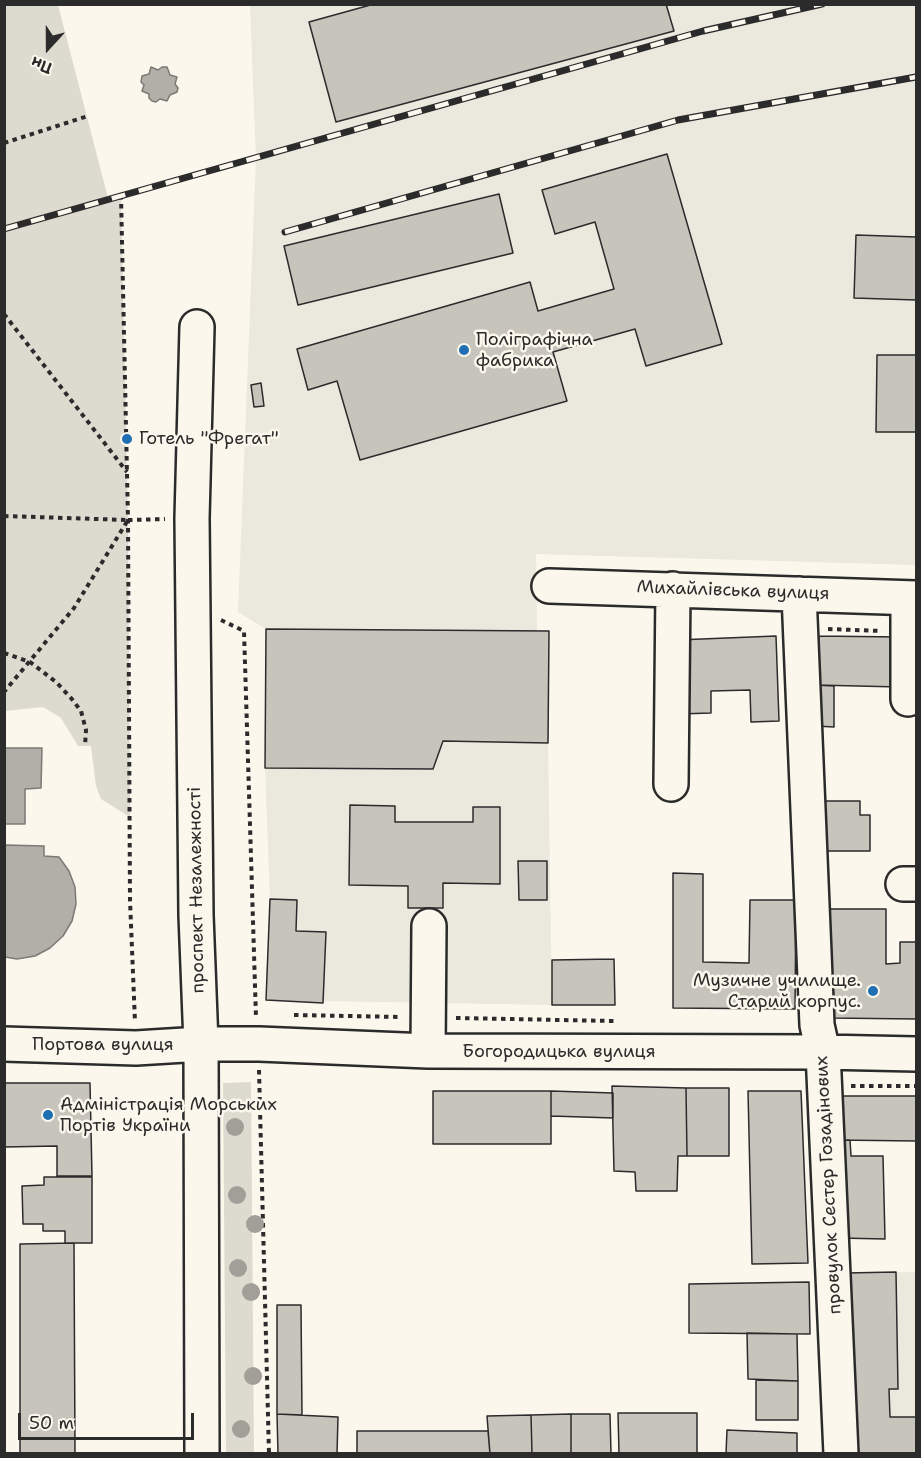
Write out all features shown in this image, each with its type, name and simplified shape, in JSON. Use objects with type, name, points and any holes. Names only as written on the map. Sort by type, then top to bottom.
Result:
[{"type":"street","name":"проспект Незалежності","points":[[197,327],[192,518],[196,915],[201,1044],[202,1454]]},
{"type":"street","name":"Михайлівська вулиця","points":[[549,586],[912,598]]},
{"type":"street","points":[[671,784],[673,589]]},
{"type":"street","name":"провулок Сестер Гозадінових","points":[[799,594],[817,1025],[823,1052],[825,1085],[841,1454]]},
{"type":"street","points":[[908,699],[908,632],[912,598]]},
{"type":"street","points":[[428,1052],[429,926]]},
{"type":"street","name":"Богородицька вулиця","points":[[201,1044],[260,1024],[428,1052],[916,1054]]},
{"type":"street","name":"Портова вулиця","points":[[4,1044],[136,1048],[201,1044]]},
{"type":"path","points":[[4,143],[88,116]]},
{"type":"path","points":[[121,195],[128,520],[130,900],[136,1048]]},
{"type":"path","points":[[4,314],[127,472]]},
{"type":"path","points":[[4,516],[128,520]]},
{"type":"path","points":[[4,692],[74,608],[128,520]]},
{"type":"path","points":[[220,609],[220,620],[244,631],[260,1024],[269,1454]]},
{"type":"path","points":[[801,628],[908,632]]},
{"type":"path","points":[[4,653],[30,662],[56,682],[81,711],[86,730],[85,746]]},
{"type":"path","points":[[290,1015],[617,1021]]},
{"type":"path","points":[[825,1085],[916,1086]]},
{"type":"shaded area","points":[[4,5],[58,5],[108,198],[121,195],[128,520],[130,817],[101,799],[96,786],[91,746],[78,746],[61,718],[43,707],[5,711]]},
{"type":"shaded area","points":[[250,5],[916,5],[916,565],[536,554],[537,631],[266,629],[238,612],[256,158]]},
{"type":"shaded area","points":[[151,67],[158,70],[167,67],[170,75],[177,77],[175,84],[178,88],[177,92],[170,95],[167,101],[160,99],[156,102],[152,101],[149,94],[142,91],[144,85],[141,82],[142,76],[149,74]]},
{"type":"shaded area","points":[[443,741],[548,743],[552,1005],[266,1000],[270,899],[265,768],[433,769]]},
{"type":"shaded area","points":[[4,748],[42,748],[41,788],[25,789],[25,824],[5,824]]},
{"type":"shaded area","points":[[5,845],[44,846],[44,856],[59,857],[69,871],[75,887],[76,904],[72,921],[63,936],[50,948],[35,956],[17,959],[5,957]]},
{"type":"shaded area","points":[[251,1082],[254,1453],[226,1453],[223,1083]]},
{"type":"shaded area","points":[[916,1272],[916,1453],[849,1453],[846,1273]]},
{"type":"building","points":[[374,4],[666,4],[674,31],[336,122],[309,22]]},
{"type":"building","points":[[667,154],[722,344],[646,366],[635,329],[553,352],[567,401],[360,460],[337,381],[308,390],[297,349],[530,282],[538,311],[614,289],[595,222],[555,234],[542,190]]},
{"type":"building","points":[[499,194],[513,253],[298,305],[284,246]]},
{"type":"building","points":[[856,235],[916,237],[916,300],[854,298]]},
{"type":"building","points":[[877,355],[916,355],[916,432],[876,432]]},
{"type":"building","points":[[261,383],[264,406],[254,407],[251,385]]},
{"type":"building","points":[[266,629],[549,631],[548,743],[443,741],[433,769],[265,768]]},
{"type":"building","points":[[776,636],[779,721],[751,722],[750,690],[711,691],[711,713],[679,714],[677,640]]},
{"type":"building","points":[[816,636],[901,637],[900,687],[815,685]]},
{"type":"building","points":[[815,685],[834,686],[834,727],[815,726]]},
{"type":"building","points":[[825,801],[860,801],[860,815],[870,815],[870,851],[826,851]]},
{"type":"building","points":[[350,805],[395,806],[395,822],[473,822],[473,807],[500,807],[500,884],[443,883],[443,908],[408,908],[408,886],[349,885]]},
{"type":"building","points":[[518,861],[547,861],[547,900],[519,900]]},
{"type":"building","points":[[673,873],[703,874],[703,962],[749,963],[750,900],[796,900],[795,1009],[673,1008]]},
{"type":"building","points":[[270,899],[297,900],[296,931],[326,932],[323,1003],[266,1000]]},
{"type":"building","name":"Музичне училище. Старий корпус.","points":[[830,909],[886,909],[886,964],[900,963],[900,942],[916,942],[916,1019],[830,1018]]},
{"type":"building","points":[[614,959],[615,1005],[552,1005],[552,960]]},
{"type":"building","name":"Адміністрація Морських Портів України","points":[[4,1083],[90,1083],[92,1176],[57,1176],[57,1146],[4,1147]]},
{"type":"building","points":[[612,1086],[686,1088],[687,1156],[678,1156],[677,1191],[636,1191],[635,1172],[614,1171]]},
{"type":"building","points":[[686,1088],[729,1088],[729,1156],[687,1156]]},
{"type":"building","points":[[433,1091],[551,1091],[551,1144],[433,1144]]},
{"type":"building","points":[[551,1091],[613,1093],[613,1118],[551,1116]]},
{"type":"building","points":[[748,1091],[801,1091],[808,1263],[752,1264]]},
{"type":"building","points":[[834,1096],[916,1096],[916,1141],[835,1140]]},
{"type":"building","points":[[835,1140],[850,1140],[851,1156],[883,1156],[885,1239],[839,1238]]},
{"type":"building","points":[[44,1177],[92,1177],[92,1243],[65,1243],[65,1231],[43,1231],[43,1224],[23,1224],[22,1186],[44,1185]]},
{"type":"building","points":[[74,1243],[75,1454],[20,1454],[20,1244]]},
{"type":"building","points":[[896,1272],[898,1389],[889,1389],[890,1417],[916,1417],[916,1454],[849,1454],[846,1273]]},
{"type":"building","points":[[809,1282],[810,1334],[689,1333],[689,1284]]},
{"type":"building","points":[[277,1305],[301,1305],[302,1415],[277,1414]]},
{"type":"building","points":[[747,1333],[797,1334],[798,1381],[748,1379]]},
{"type":"building","points":[[756,1380],[798,1381],[798,1420],[756,1420]]},
{"type":"building","points":[[618,1413],[697,1413],[697,1454],[619,1454]]},
{"type":"building","points":[[277,1414],[338,1417],[337,1454],[278,1454]]},
{"type":"building","points":[[571,1414],[610,1414],[611,1454],[571,1454]]},
{"type":"building","points":[[571,1414],[571,1454],[532,1454],[531,1415]]},
{"type":"building","points":[[531,1415],[532,1454],[490,1454],[487,1416]]},
{"type":"building","points":[[727,1430],[797,1433],[797,1454],[726,1454]]},
{"type":"building","points":[[357,1431],[488,1431],[490,1454],[357,1454]]},
{"type":"railway","points":[[4,229],[703,31],[822,4]]},
{"type":"railway","points":[[285,232],[678,120],[916,77]]},
{"type":"place","name":"Поліграфічна фабрика","points":[[464,350]]},
{"type":"place","name":"Готель \"Фрегат\"","points":[[127,439]]},
{"type":"place","name":"Музичне училище. Старий корпус.","points":[[873,991]]},
{"type":"place","name":"Адміністрація Морських Портів України","points":[[48,1115]]}]
